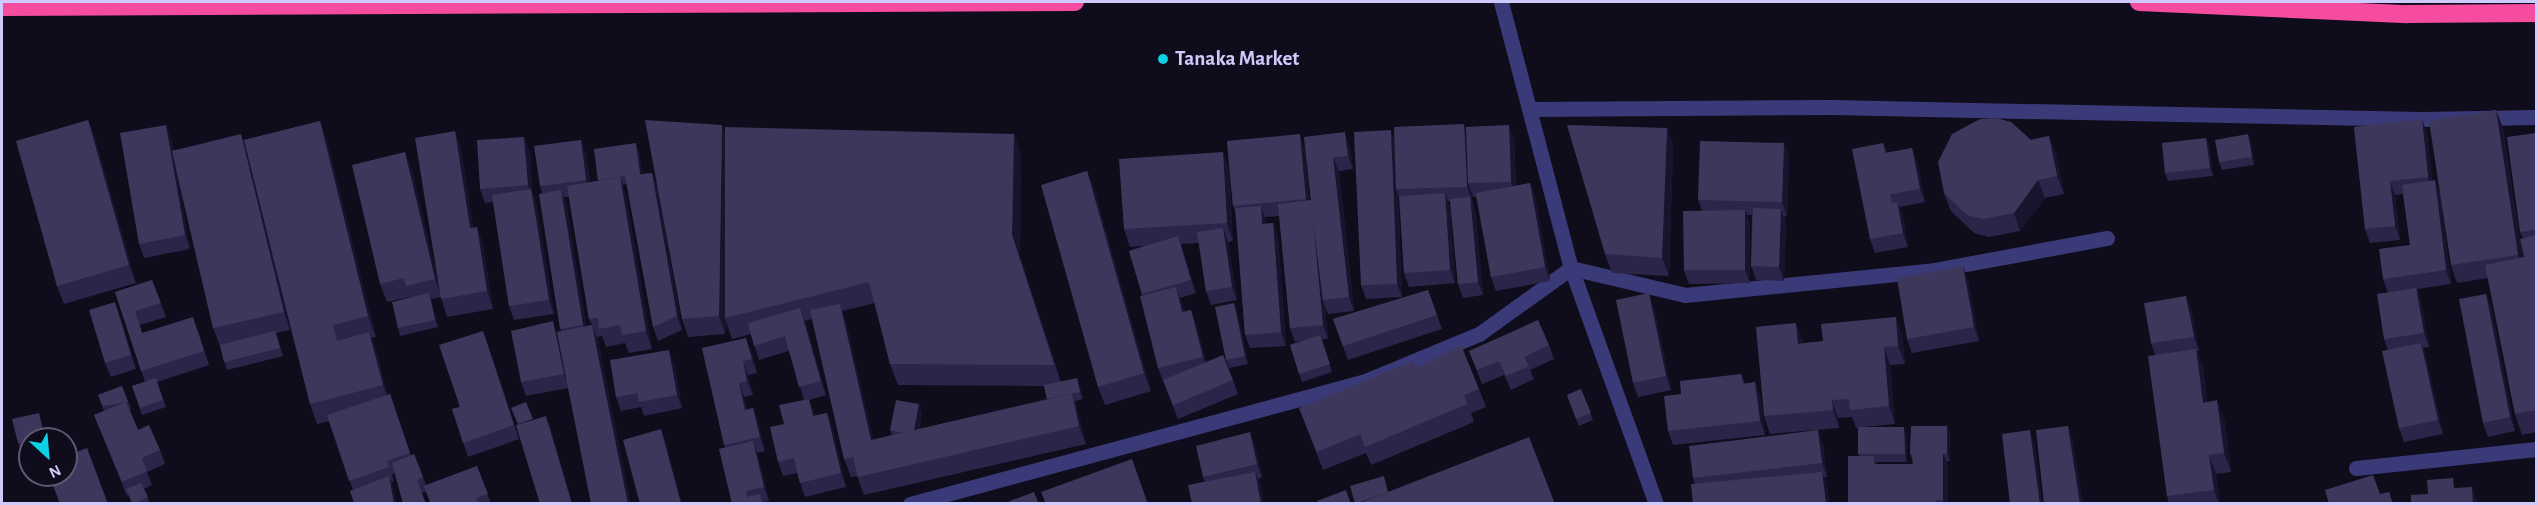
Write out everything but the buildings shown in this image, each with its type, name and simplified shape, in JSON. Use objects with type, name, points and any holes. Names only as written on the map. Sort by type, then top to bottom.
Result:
[{"type":"highway","points":[[2,7],[1075,2]]},
{"type":"highway","points":[[2139,2],[2536,13]]},
{"type":"street","points":[[1501,2],[1571,268],[1656,504]]},
{"type":"street","points":[[1530,109],[1831,106],[2410,119],[2536,117]]},
{"type":"street","points":[[910,504],[1363,382],[1479,334],[1571,268],[1685,295],[1934,270],[2107,238]]},
{"type":"street","points":[[2356,468],[2536,449]]},
{"type":"place","name":"Tanaka Market","points":[[1163,59]]}]
